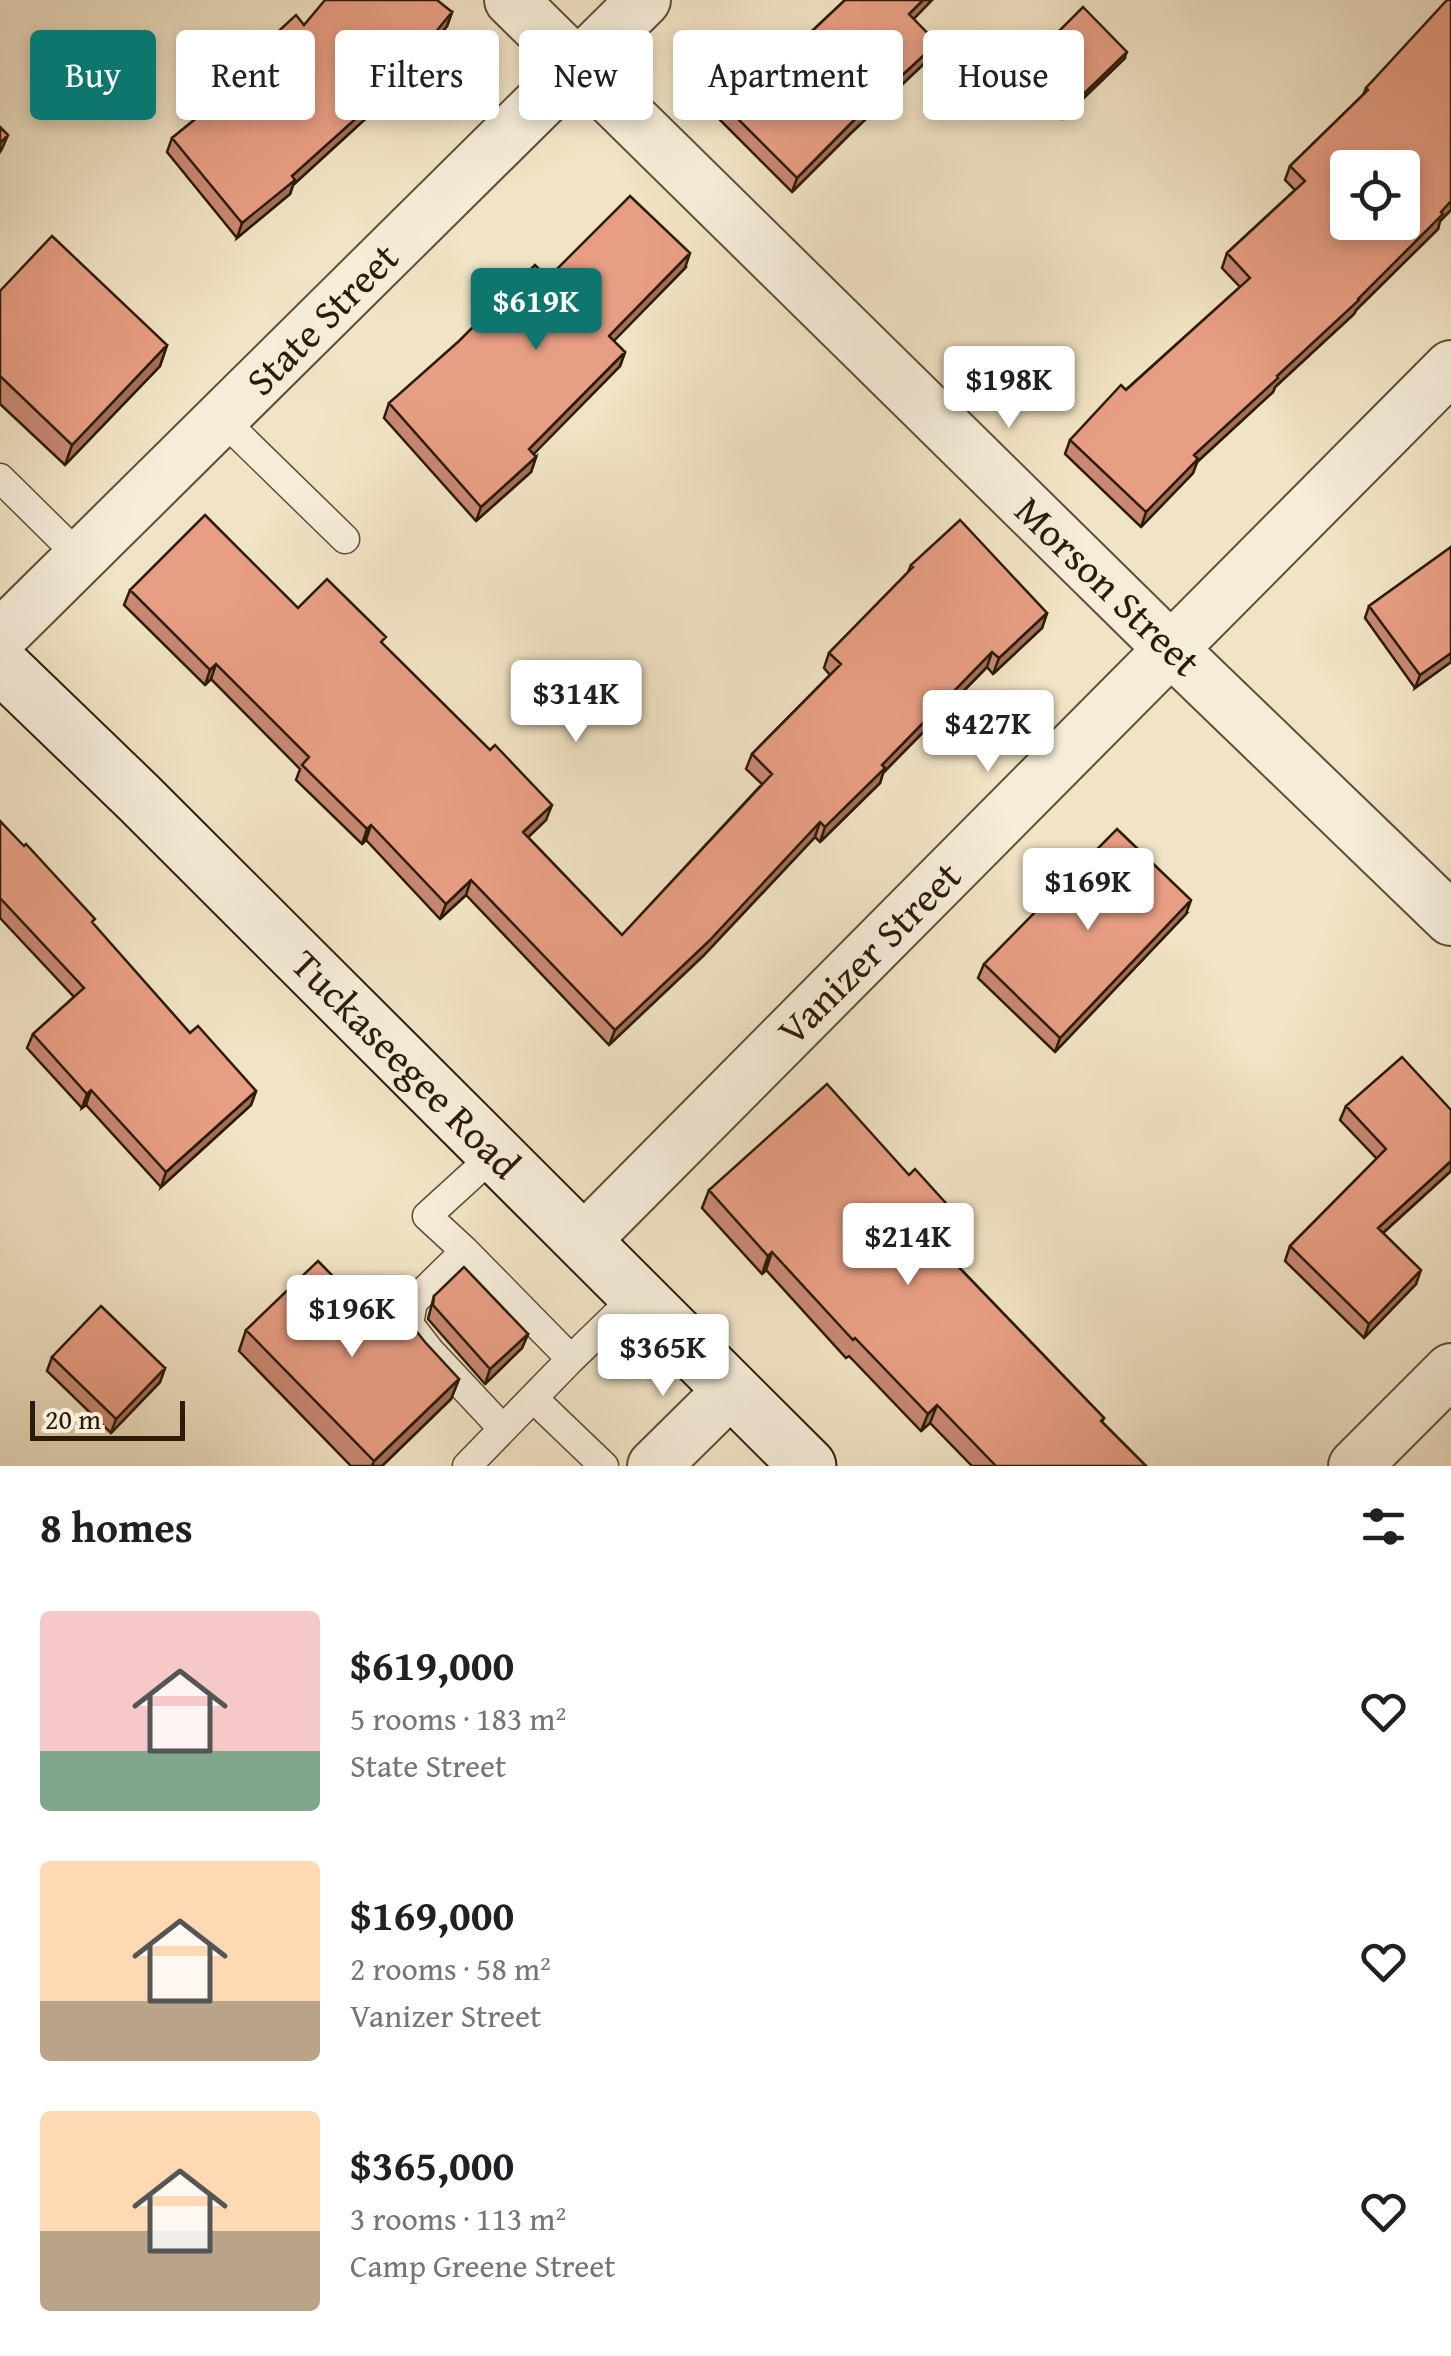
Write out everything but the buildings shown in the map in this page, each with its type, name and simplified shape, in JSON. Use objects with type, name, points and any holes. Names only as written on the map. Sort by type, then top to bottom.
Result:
[{"type":"main road","name":"Tuckaseegee Road","points":[[0,664],[152,810],[808,1466]]},
{"type":"street","name":"Morson Street","points":[[511,0],[542,30]]},
{"type":"street","name":"State Street","points":[[614,30],[644,0]]},
{"type":"street","name":"State Street","points":[[0,637],[524,120]]},
{"type":"street","name":"Morson Street","points":[[634,120],[1171,649],[1451,918]]},
{"type":"street","name":"Vanizer Street","points":[[583,1241],[1451,367]]},
{"type":"street","points":[[1356,1466],[1451,1370]]},
{"type":"street","points":[[654,1466],[731,1390]]},
{"type":"lane","points":[[222,418],[345,539]]},
{"type":"lane","points":[[0,478],[80,557]]},
{"type":"lane","points":[[495,1154],[428,1216],[571,1358]]},
{"type":"lane","points":[[466,1251],[413,1302],[409,1324],[503,1429]]},
{"type":"lane","points":[[467,1466],[638,1294]]},
{"type":"lane","points":[[533,1398],[604,1466]]}]
